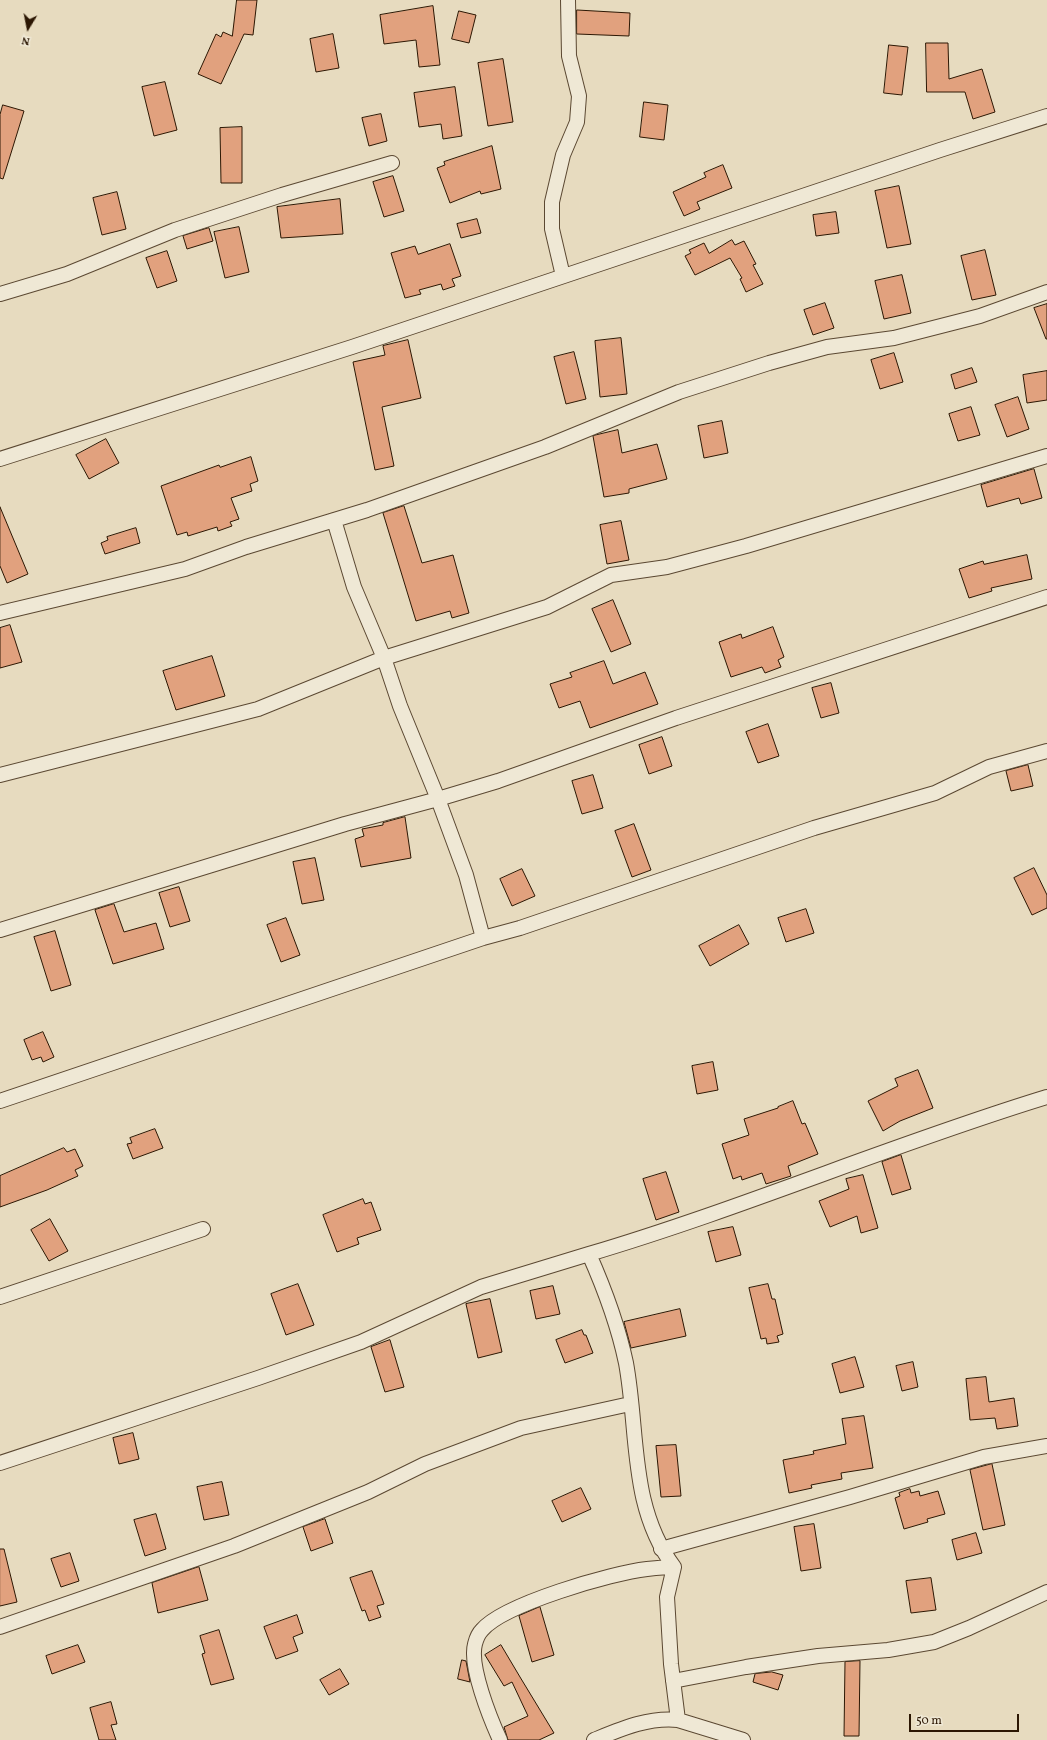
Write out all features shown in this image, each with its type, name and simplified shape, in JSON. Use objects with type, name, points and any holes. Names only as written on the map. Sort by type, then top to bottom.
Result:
[{"type":"street","points":[[564,276],[552,229],[552,202],[563,155],[577,122],[579,96],[569,56],[568,0]]},
{"type":"street","points":[[0,459],[352,347],[940,150],[1047,116]]},
{"type":"street","points":[[0,294],[67,274],[175,230],[282,195],[392,163]]},
{"type":"street","points":[[0,613],[185,569],[246,547],[367,510],[545,446],[679,392],[754,368],[827,347],[894,338],[973,318],[1047,292]]},
{"type":"street","points":[[0,776],[258,709],[384,658],[547,607],[611,575],[667,567],[746,546],[1047,456]]},
{"type":"street","points":[[334,520],[354,587],[384,658],[400,706],[438,798],[466,875],[483,938]]},
{"type":"street","points":[[0,930],[345,824],[498,781],[676,718],[1047,597]]},
{"type":"street","points":[[0,1101],[483,938],[520,928],[814,828],[935,793],[989,767],[1047,751]]},
{"type":"street","points":[[0,1463],[258,1378],[361,1342],[481,1287],[589,1254],[791,1187],[978,1118],[1047,1097]]},
{"type":"street","points":[[0,1297],[203,1229]]},
{"type":"street","points":[[589,1254],[614,1314],[626,1364],[643,1499],[650,1524],[661,1549],[674,1567],[667,1597],[673,1681],[678,1720]]},
{"type":"street","points":[[0,1627],[234,1546],[368,1492],[425,1464],[521,1428],[630,1404]]},
{"type":"street","points":[[661,1549],[850,1497],[984,1457],[1047,1446]]},
{"type":"street","points":[[500,1740],[487,1711],[473,1656],[476,1643],[482,1630],[496,1619],[527,1603],[592,1582],[646,1569],[674,1567]]},
{"type":"street","points":[[673,1681],[753,1665],[818,1656],[888,1650],[934,1642],[969,1628],[1047,1592]]},
{"type":"street","points":[[594,1740],[639,1723],[667,1719],[678,1720],[744,1740]]},
{"type":"building","points":[[237,0],[257,0],[253,35],[244,34],[221,84],[198,74],[216,34],[221,37],[223,32],[232,36]]},
{"type":"building","points":[[433,6],[440,65],[419,67],[416,40],[384,44],[380,15]]},
{"type":"building","points":[[577,10],[630,13],[629,36],[577,34]]},
{"type":"building","points":[[459,11],[476,15],[469,43],[452,39]]},
{"type":"building","points":[[333,34],[339,68],[316,72],[310,39]]},
{"type":"building","points":[[926,43],[948,43],[949,79],[982,69],[995,112],[973,119],[965,92],[927,92]]},
{"type":"building","points":[[889,45],[908,47],[902,95],[884,93]]},
{"type":"building","points":[[503,59],[513,122],[488,126],[478,63]]},
{"type":"building","points":[[165,82],[177,130],[154,136],[142,87]]},
{"type":"building","points":[[455,87],[462,136],[443,139],[441,124],[419,127],[414,93]]},
{"type":"building","points":[[644,102],[668,105],[664,140],[640,137]]},
{"type":"building","points":[[3,105],[24,111],[3,179],[0,178],[0,115]]},
{"type":"building","points":[[381,114],[387,141],[369,146],[362,118]]},
{"type":"building","points":[[242,127],[242,183],[221,183],[220,128]]},
{"type":"building","points":[[492,146],[501,189],[481,194],[480,191],[450,203],[437,168],[445,165],[444,162]]},
{"type":"building","points":[[723,165],[732,188],[697,202],[700,209],[684,216],[673,192],[706,177],[704,173]]},
{"type":"building","points":[[393,176],[404,211],[384,217],[373,182]]},
{"type":"building","points":[[899,186],[911,244],[887,248],[875,191]]},
{"type":"building","points":[[117,192],[126,229],[102,235],[93,198]]},
{"type":"building","points":[[340,199],[343,234],[281,238],[277,207]]},
{"type":"building","points":[[836,212],[839,233],[816,236],[813,215]]},
{"type":"building","points":[[477,219],[481,233],[461,238],[457,224]]},
{"type":"building","points":[[239,227],[249,272],[225,278],[214,232]]},
{"type":"building","points":[[209,228],[213,241],[187,249],[183,236]]},
{"type":"building","points":[[732,240],[735,245],[744,241],[756,264],[753,265],[763,284],[746,292],[740,279],[742,278],[730,258],[695,275],[685,256],[691,253],[689,250],[704,243],[709,253]]},
{"type":"building","points":[[450,244],[461,276],[452,279],[455,286],[443,290],[441,284],[419,290],[421,294],[405,298],[391,253],[415,246],[418,254]]},
{"type":"building","points":[[985,250],[996,295],[972,300],[961,256]]},
{"type":"building","points":[[167,251],[177,281],[157,288],[146,258]]},
{"type":"building","points":[[902,275],[911,313],[884,319],[875,281]]},
{"type":"building","points":[[825,303],[834,328],[813,335],[804,310]]},
{"type":"building","points":[[1047,304],[1047,339],[1046,339],[1034,308]]},
{"type":"building","points":[[621,338],[627,394],[600,397],[595,341]]},
{"type":"building","points":[[408,340],[421,398],[382,407],[394,466],[375,470],[353,362],[385,355],[383,346]]},
{"type":"building","points":[[574,352],[586,399],[566,404],[554,357]]},
{"type":"building","points":[[894,353],[903,382],[880,389],[871,360]]},
{"type":"building","points":[[972,368],[977,382],[955,389],[951,375]]},
{"type":"building","points":[[1047,371],[1047,400],[1027,403],[1023,375]]},
{"type":"building","points":[[1018,397],[1029,429],[1007,437],[995,405]]},
{"type":"building","points":[[971,407],[980,435],[958,441],[949,414]]},
{"type":"building","points":[[722,421],[728,453],[704,458],[698,426]]},
{"type":"building","points":[[618,430],[622,453],[657,444],[667,479],[629,489],[629,493],[604,497],[593,436]]},
{"type":"building","points":[[106,439],[119,463],[89,479],[76,455]]},
{"type":"building","points":[[251,457],[258,481],[250,484],[252,491],[231,498],[239,519],[230,522],[232,526],[218,531],[217,527],[188,536],[187,532],[177,535],[161,486],[219,465],[220,467]]},
{"type":"building","points":[[1034,469],[1042,498],[1021,504],[1019,498],[987,507],[981,485]]},
{"type":"building","points":[[404,506],[422,563],[453,555],[469,613],[452,618],[450,611],[416,621],[383,513]]},
{"type":"building","points":[[0,507],[28,574],[7,583],[0,566]]},
{"type":"building","points":[[621,521],[629,560],[607,564],[600,525]]},
{"type":"building","points":[[136,528],[140,543],[105,554],[101,543],[108,540],[107,537]]},
{"type":"building","points":[[1027,555],[1032,579],[991,588],[992,591],[969,598],[959,569],[983,561],[984,564]]},
{"type":"building","points":[[613,600],[631,644],[611,652],[592,609]]},
{"type":"building","points":[[10,625],[22,662],[0,668],[0,628]]},
{"type":"building","points":[[773,627],[784,657],[778,660],[781,667],[765,673],[762,667],[731,677],[719,642],[741,634],[742,638]]},
{"type":"building","points":[[212,656],[225,696],[176,710],[163,671]]},
{"type":"building","points":[[604,661],[613,684],[645,672],[658,704],[590,728],[580,701],[559,708],[550,684],[572,677],[570,673]]},
{"type":"building","points":[[831,683],[839,713],[821,718],[812,688]]},
{"type":"building","points":[[768,724],[779,756],[758,763],[746,732]]},
{"type":"building","points":[[662,737],[672,766],[649,774],[639,745]]},
{"type":"building","points":[[1028,765],[1033,786],[1011,791],[1006,771]]},
{"type":"building","points":[[593,775],[603,808],[582,814],[572,781]]},
{"type":"building","points":[[405,817],[411,858],[361,867],[355,839],[364,836],[362,829],[383,825],[383,823]]},
{"type":"building","points":[[634,824],[651,870],[632,877],[615,831]]},
{"type":"building","points":[[315,858],[324,900],[302,904],[293,862]]},
{"type":"building","points":[[1034,868],[1047,895],[1047,908],[1032,915],[1014,878]]},
{"type":"building","points":[[522,869],[535,896],[512,906],[500,879]]},
{"type":"building","points":[[179,887],[190,921],[170,927],[159,893]]},
{"type":"building","points":[[114,904],[124,932],[156,923],[164,949],[113,964],[95,910]]},
{"type":"building","points":[[806,909],[814,933],[786,942],[778,918]]},
{"type":"building","points":[[286,918],[300,955],[281,962],[267,925]]},
{"type":"building","points":[[739,925],[749,944],[710,966],[699,946]]},
{"type":"building","points":[[55,931],[71,985],[51,991],[34,937]]},
{"type":"building","points":[[43,1032],[54,1057],[43,1062],[41,1057],[32,1060],[24,1040]]},
{"type":"building","points":[[713,1062],[718,1090],[697,1094],[692,1066]]},
{"type":"building","points":[[918,1070],[933,1108],[900,1121],[883,1131],[868,1101],[898,1086],[895,1079]]},
{"type":"building","points":[[793,1101],[802,1124],[805,1123],[818,1154],[788,1166],[791,1176],[766,1184],[762,1173],[742,1180],[741,1176],[733,1179],[722,1144],[749,1135],[744,1119],[778,1108]]},
{"type":"building","points":[[155,1129],[163,1148],[133,1159],[127,1144],[132,1143],[130,1138]]},
{"type":"building","points":[[64,1148],[67,1152],[75,1149],[83,1166],[75,1170],[78,1176],[47,1190],[0,1207],[0,1176]]},
{"type":"building","points":[[901,1155],[911,1189],[892,1195],[882,1162]]},
{"type":"building","points":[[666,1172],[679,1212],[656,1220],[643,1179]]},
{"type":"building","points":[[863,1175],[878,1228],[861,1233],[857,1216],[830,1227],[819,1201],[849,1189],[846,1179]]},
{"type":"building","points":[[363,1199],[365,1204],[371,1202],[381,1230],[357,1238],[359,1244],[337,1252],[323,1215]]},
{"type":"building","points":[[50,1219],[68,1251],[49,1261],[31,1230]]},
{"type":"building","points":[[733,1227],[741,1255],[716,1262],[708,1232]]},
{"type":"building","points":[[298,1284],[314,1325],[286,1335],[271,1294]]},
{"type":"building","points":[[768,1284],[772,1299],[775,1299],[783,1334],[777,1336],[779,1342],[767,1344],[766,1338],[761,1339],[749,1288]]},
{"type":"building","points":[[553,1286],[560,1314],[536,1319],[530,1291]]},
{"type":"building","points":[[490,1299],[502,1352],[478,1358],[466,1304]]},
{"type":"building","points":[[680,1309],[686,1336],[631,1348],[624,1322]]},
{"type":"building","points":[[582,1330],[584,1335],[586,1335],[593,1353],[565,1363],[556,1340]]},
{"type":"building","points":[[390,1340],[404,1387],[385,1392],[371,1347]]},
{"type":"building","points":[[855,1357],[864,1387],[840,1393],[832,1364]]},
{"type":"building","points":[[913,1362],[918,1387],[902,1391],[896,1366]]},
{"type":"building","points":[[986,1377],[989,1402],[1014,1398],[1018,1426],[997,1429],[995,1418],[970,1420],[966,1379]]},
{"type":"building","points":[[864,1416],[873,1468],[841,1473],[842,1479],[811,1485],[812,1488],[789,1493],[783,1460],[814,1454],[813,1451],[846,1444],[842,1419]]},
{"type":"building","points":[[133,1433],[139,1459],[119,1464],[113,1438]]},
{"type":"building","points":[[676,1445],[681,1496],[661,1497],[656,1446]]},
{"type":"building","points":[[992,1464],[1005,1525],[983,1530],[970,1470]]},
{"type":"building","points":[[222,1482],[229,1515],[204,1520],[197,1487]]},
{"type":"building","points":[[581,1488],[591,1509],[562,1522],[552,1501]]},
{"type":"building","points":[[910,1489],[911,1493],[919,1491],[920,1496],[938,1491],[945,1514],[927,1519],[928,1522],[904,1529],[895,1498],[900,1496],[899,1493]]},
{"type":"building","points":[[156,1514],[166,1549],[145,1556],[134,1520]]},
{"type":"building","points":[[325,1519],[333,1543],[311,1551],[303,1527]]},
{"type":"building","points":[[814,1524],[821,1568],[801,1571],[794,1527]]},
{"type":"building","points":[[976,1533],[982,1553],[957,1560],[952,1540]]},
{"type":"building","points":[[0,1549],[4,1549],[17,1602],[0,1606]]},
{"type":"building","points":[[70,1553],[79,1581],[61,1587],[51,1559]]},
{"type":"building","points":[[199,1567],[208,1600],[158,1613],[152,1583]]},
{"type":"building","points":[[372,1571],[384,1604],[377,1606],[381,1617],[369,1621],[365,1610],[362,1611],[350,1578]]},
{"type":"building","points":[[931,1578],[936,1610],[911,1613],[906,1581]]},
{"type":"building","points":[[540,1607],[554,1655],[532,1662],[519,1616]]},
{"type":"building","points":[[297,1615],[303,1633],[293,1637],[298,1651],[276,1659],[264,1627]]},
{"type":"building","points":[[219,1630],[234,1679],[211,1685],[202,1654],[205,1653],[200,1636]]},
{"type":"building","points":[[78,1645],[85,1662],[52,1674],[46,1656]]},
{"type":"building","points":[[501,1645],[554,1733],[539,1740],[508,1740],[504,1727],[528,1716],[512,1682],[504,1686],[485,1655]]},
{"type":"building","points":[[462,1660],[466,1661],[470,1682],[458,1679]]},
{"type":"building","points":[[860,1661],[859,1736],[844,1736],[845,1662]]},
{"type":"building","points":[[340,1669],[349,1684],[329,1695],[320,1680]]},
{"type":"building","points":[[772,1672],[783,1675],[778,1690],[753,1682],[755,1674]]},
{"type":"building","points":[[111,1702],[117,1724],[111,1725],[116,1740],[99,1740],[90,1708]]}]
